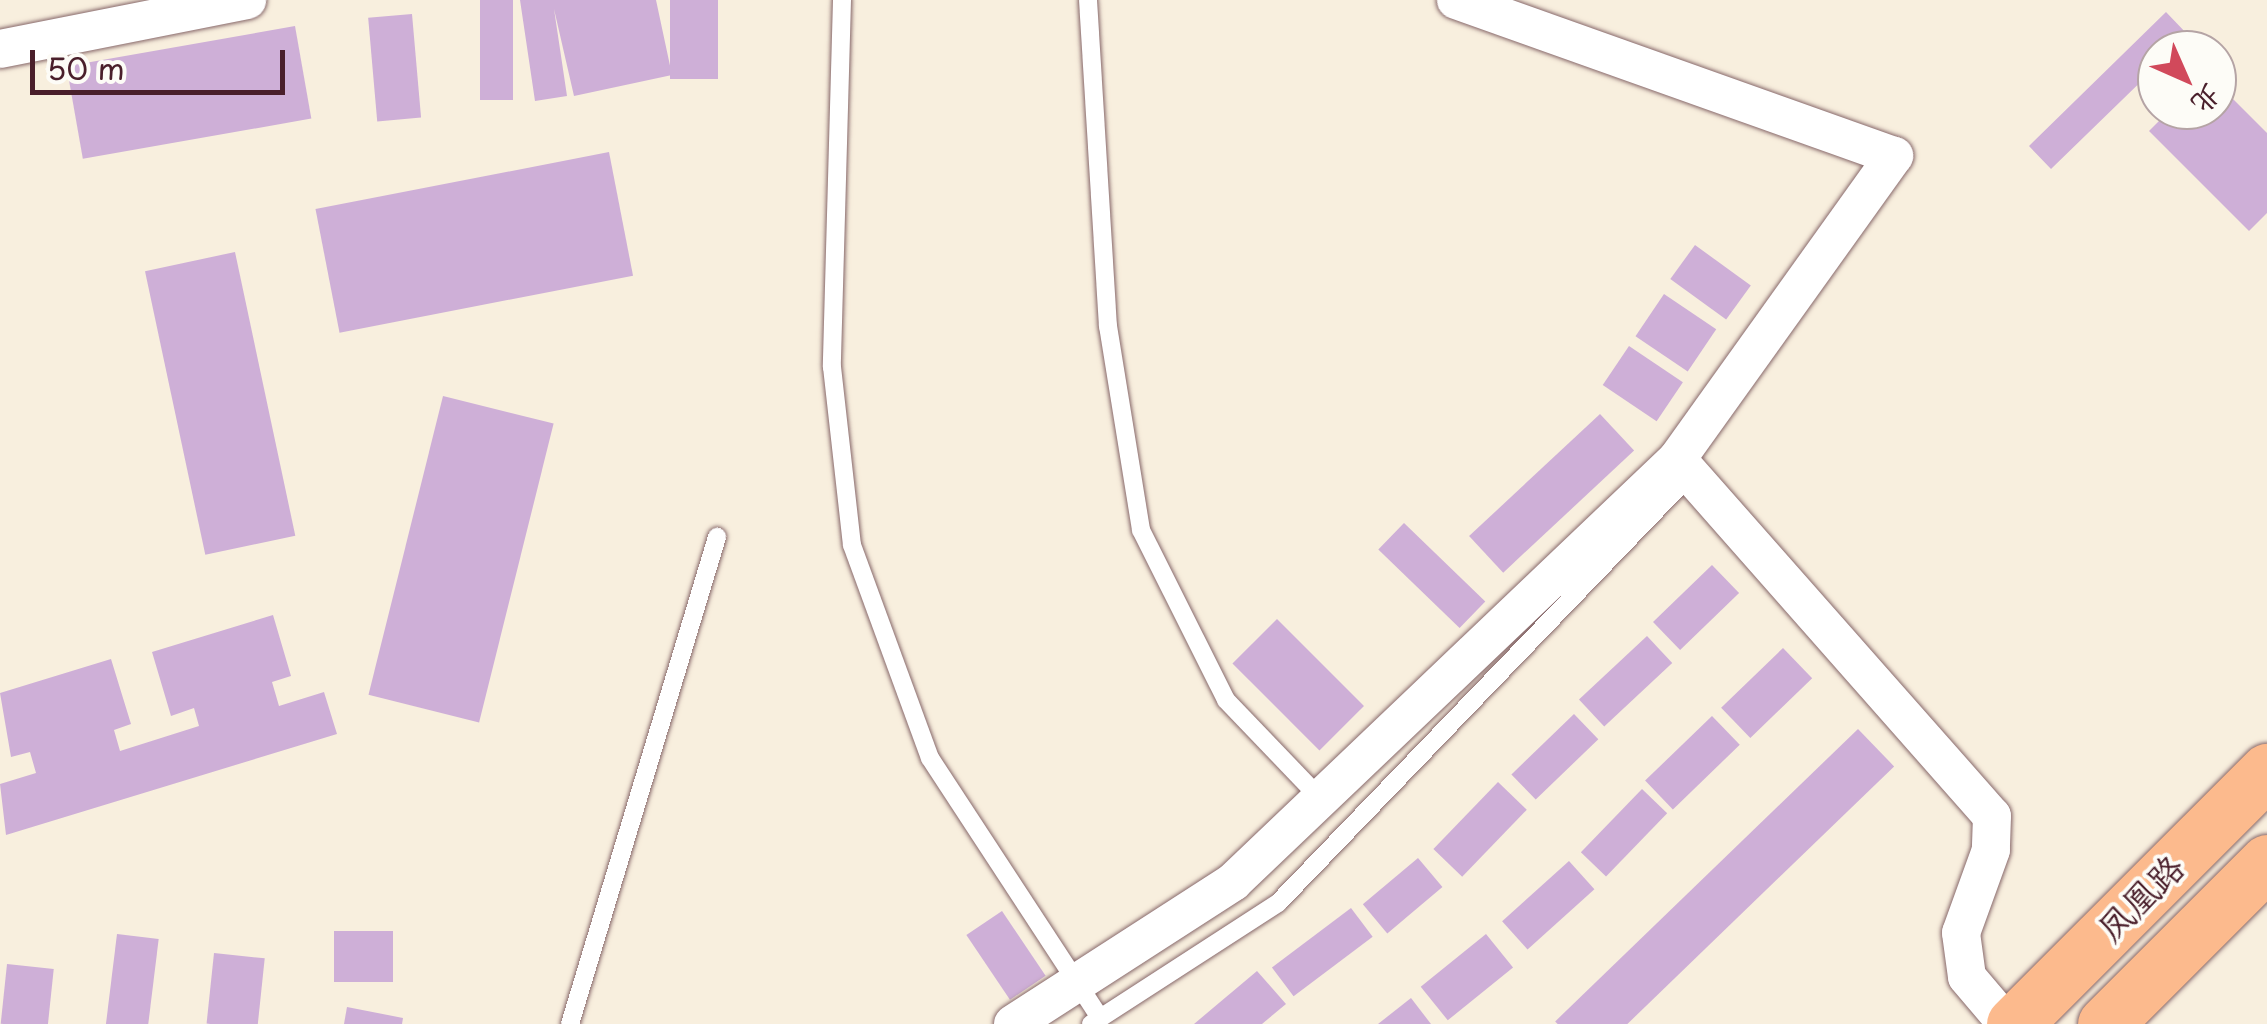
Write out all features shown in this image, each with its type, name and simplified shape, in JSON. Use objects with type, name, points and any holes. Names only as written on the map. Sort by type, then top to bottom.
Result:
[{"type":"highway","name":"凤凰路","points":[[2010,1024],[2267,771]]},
{"type":"highway","name":"凤凰路","points":[[2105,1024],[2267,862]]},
{"type":"street","points":[[0,49],[247,0]]},
{"type":"street","points":[[1013,1024],[1233,882],[1684,467],[1894,156],[1456,0]]},
{"type":"street","points":[[1684,467],[1992,816],[1991,850],[1961,932],[1967,977],[2010,1024]]},
{"type":"lane","points":[[842,0],[832,368],[852,544],[930,758],[1077,983],[1095,1021],[1278,902],[1684,467]]},
{"type":"lane","points":[[1088,0],[1108,326],[1141,530],[1226,700],[1320,798]]},
{"type":"lane","points":[[570,1024],[717,537]]},
{"type":"building","points":[[480,0],[513,0],[513,100],[480,100]]},
{"type":"building","points":[[520,0],[656,0],[672,75],[574,96],[554,9],[567,96],[535,101]]},
{"type":"building","points":[[670,0],[718,0],[718,79],[670,79]]},
{"type":"building","points":[[2166,12],[2183,30],[2148,30]]},
{"type":"building","points":[[412,14],[421,118],[377,121],[368,18]]},
{"type":"building","points":[[295,26],[311,119],[83,159],[67,66]]},
{"type":"building","points":[[2137,40],[2137,85],[2051,169],[2029,146]]},
{"type":"building","points":[[2237,103],[2267,133],[2267,213],[2249,231],[2149,131],[2237,130]]},
{"type":"building","points":[[609,152],[633,276],[340,333],[315,209]]},
{"type":"building","points":[[1695,245],[1751,286],[1726,320],[1670,279]]},
{"type":"building","points":[[235,252],[295,536],[205,555],[145,271]]},
{"type":"building","points":[[1664,294],[1716,329],[1688,372],[1635,336]]},
{"type":"building","points":[[1629,346],[1683,382],[1657,421],[1603,385]]},
{"type":"building","points":[[443,396],[554,424],[479,722],[368,695]]},
{"type":"building","points":[[1600,414],[1634,451],[1503,573],[1469,536]]},
{"type":"building","points":[[1404,523],[1485,601],[1460,628],[1378,550]]},
{"type":"building","points":[[1712,565],[1739,593],[1680,650],[1653,622]]},
{"type":"building","points":[[273,615],[291,676],[272,682],[279,706],[324,692],[337,734],[6,835],[0,784],[36,773],[30,752],[11,757],[0,693],[111,659],[131,724],[114,730],[120,751],[199,726],[194,708],[171,716],[152,652]]},
{"type":"building","points":[[1277,619],[1364,706],[1319,751],[1232,664]]},
{"type":"building","points":[[1647,636],[1672,663],[1604,726],[1579,699]]},
{"type":"building","points":[[1783,648],[1812,678],[1750,738],[1721,708]]},
{"type":"building","points":[[1574,714],[1598,739],[1536,800],[1511,774]]},
{"type":"building","points":[[1712,716],[1740,745],[1673,809],[1645,781]]},
{"type":"building","points":[[1858,729],[1894,766],[1627,1024],[1555,1021]]},
{"type":"building","points":[[1498,782],[1527,810],[1462,877],[1433,849]]},
{"type":"building","points":[[1642,789],[1667,813],[1606,877],[1581,852]]},
{"type":"building","points":[[1418,858],[1442,887],[1387,933],[1363,904]]},
{"type":"building","points":[[1569,861],[1594,889],[1528,949],[1502,921]]},
{"type":"building","points":[[1351,908],[1373,937],[1294,996],[1272,968]]},
{"type":"building","points":[[1002,911],[1046,976],[1010,1000],[966,935]]},
{"type":"building","points":[[334,931],[393,931],[393,982],[334,982]]},
{"type":"building","points":[[117,934],[159,939],[148,1024],[106,1024]]},
{"type":"building","points":[[1486,934],[1513,967],[1448,1020],[1421,987]]},
{"type":"building","points":[[214,953],[265,958],[258,1024],[207,1024]]},
{"type":"building","points":[[7,964],[54,969],[48,1024],[1,1024]]},
{"type":"building","points":[[1257,971],[1286,1004],[1262,1024],[1194,1024]]},
{"type":"building","points":[[1411,998],[1431,1024],[1378,1024]]},
{"type":"building","points":[[347,1007],[403,1018],[402,1024],[344,1024]]}]
